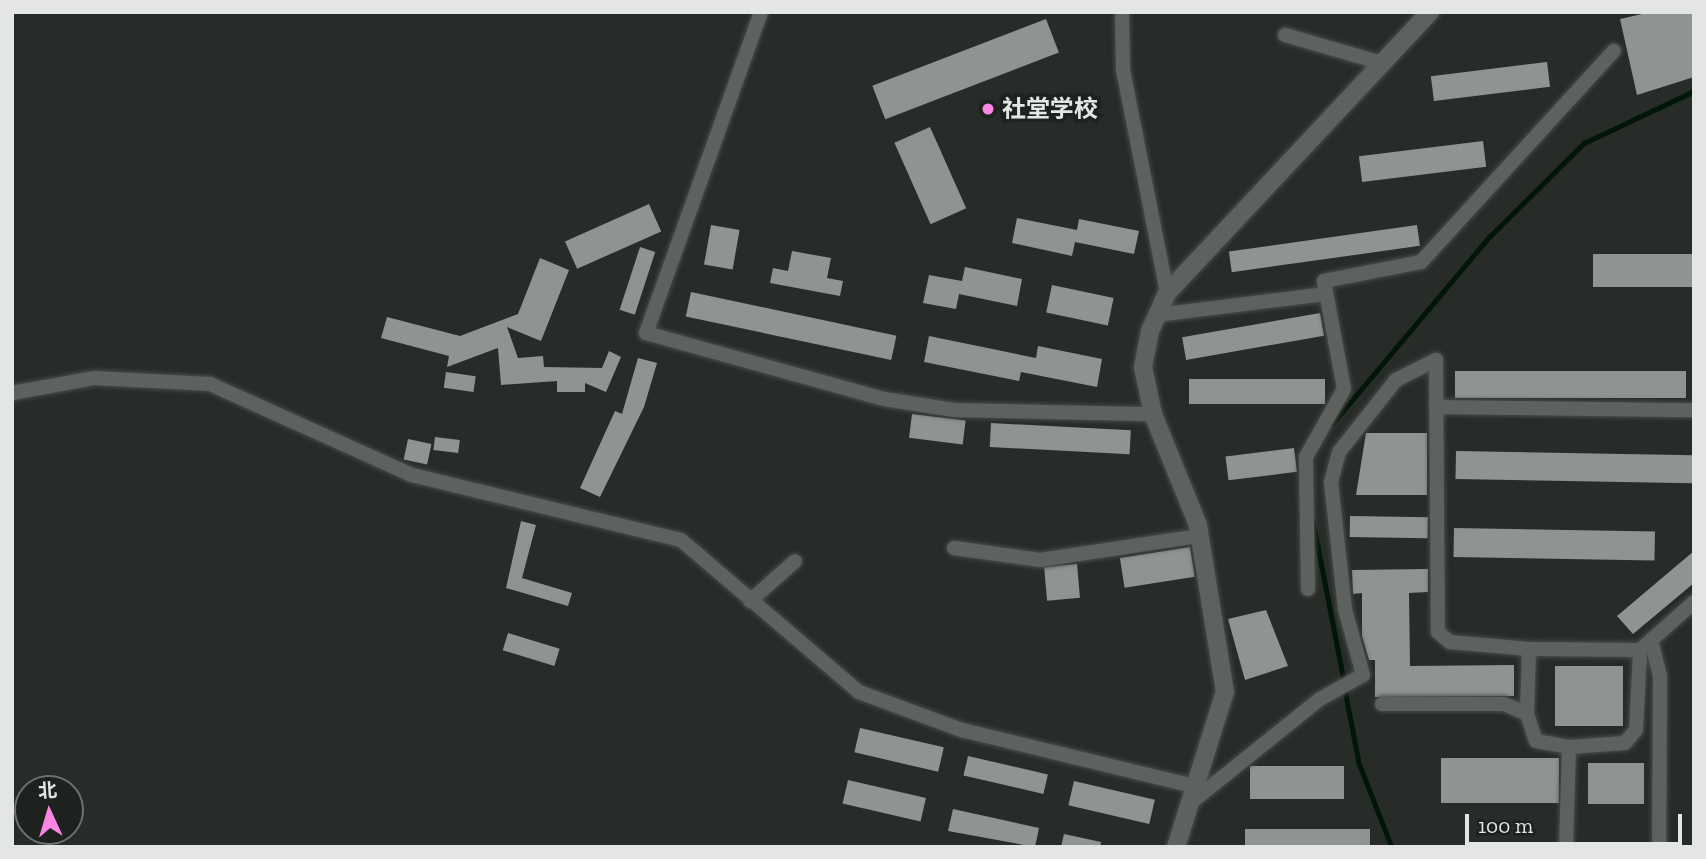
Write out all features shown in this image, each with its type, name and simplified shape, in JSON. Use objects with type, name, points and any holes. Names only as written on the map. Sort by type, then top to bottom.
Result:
[{"type":"street","points":[[761,12],[646,332],[884,398],[954,410],[1153,414]]},
{"type":"street","points":[[1122,12],[1123,70],[1167,293]]},
{"type":"street","points":[[1176,847],[1185,808],[1225,692],[1199,536],[1153,414],[1143,367],[1157,315],[1167,293],[1430,12]]},
{"type":"street","points":[[1285,35],[1382,63]]},
{"type":"street","points":[[1308,589],[1306,457],[1344,389],[1324,282],[1421,262],[1614,51]]},
{"type":"street","points":[[1157,315],[1326,294]]},
{"type":"street","points":[[1185,808],[1329,695],[1363,675],[1345,609],[1331,482],[1339,452],[1396,380],[1436,360],[1438,632],[1450,642],[1529,649],[1645,645],[1694,602]]},
{"type":"street","points":[[12,393],[93,378],[210,384],[412,475],[681,540],[859,692],[962,730],[1193,786]]},
{"type":"street","points":[[1436,407],[1694,410]]},
{"type":"street","points":[[954,548],[1040,560],[1199,536]]},
{"type":"street","points":[[751,601],[795,561]]},
{"type":"street","points":[[1529,649],[1527,714],[1536,741],[1569,747],[1625,743],[1636,730],[1645,645]]},
{"type":"street","points":[[1645,645],[1660,676],[1659,847]]},
{"type":"street","points":[[1382,704],[1504,704],[1527,714]]},
{"type":"street","points":[[1566,847],[1569,747]]},
{"type":"building","points":[[1651,12],[1694,12],[1694,77],[1637,95],[1620,19]]},
{"type":"building","points":[[1046,19],[1059,53],[885,119],[872,86]]},
{"type":"building","points":[[1547,62],[1550,87],[1434,101],[1431,76]]},
{"type":"building","points":[[930,127],[966,208],[931,224],[894,143]]},
{"type":"building","points":[[1483,141],[1486,167],[1362,182],[1359,156]]},
{"type":"building","points":[[649,204],[661,231],[577,269],[565,241]]},
{"type":"building","points":[[1017,218],[1077,230],[1079,219],[1139,231],[1134,254],[1075,242],[1072,256],[1012,243]]},
{"type":"building","points":[[711,225],[740,230],[733,269],[704,264]]},
{"type":"building","points":[[1417,225],[1420,246],[1232,272],[1229,251]]},
{"type":"building","points":[[640,247],[655,252],[635,315],[620,310]]},
{"type":"building","points":[[792,251],[831,258],[827,278],[843,281],[840,296],[770,283],[773,268],[788,271]]},
{"type":"building","points":[[1593,254],[1694,254],[1694,287],[1593,287]]},
{"type":"building","points":[[540,258],[569,270],[541,341],[507,327],[518,358],[543,356],[544,367],[602,368],[609,351],[621,357],[606,392],[585,383],[585,392],[557,392],[557,381],[501,385],[498,348],[447,367],[449,356],[381,338],[387,317],[460,336],[518,314]]},
{"type":"building","points":[[965,267],[1022,279],[1017,306],[959,294],[956,309],[923,303],[929,275],[962,281]]},
{"type":"building","points":[[1052,285],[1114,298],[1108,325],[1046,312]]},
{"type":"building","points":[[691,292],[896,336],[891,360],[686,316]]},
{"type":"building","points":[[1320,313],[1324,336],[1186,360],[1182,337]]},
{"type":"building","points":[[929,336],[1036,358],[1038,346],[1102,359],[1097,387],[1021,372],[1019,381],[924,362]]},
{"type":"building","points":[[638,358],[657,363],[644,407],[600,497],[580,488],[615,411],[622,414]]},
{"type":"building","points":[[1455,371],[1686,371],[1686,398],[1455,398]]},
{"type":"building","points":[[446,372],[476,376],[473,392],[444,388]]},
{"type":"building","points":[[1189,379],[1325,379],[1325,404],[1189,404]]},
{"type":"building","points":[[912,414],[966,421],[963,444],[909,438]]},
{"type":"building","points":[[991,423],[1131,430],[1130,454],[990,447]]},
{"type":"building","points":[[1366,433],[1427,433],[1427,495],[1356,495]]},
{"type":"building","points":[[435,437],[460,440],[458,453],[433,450]]},
{"type":"building","points":[[408,439],[431,444],[427,465],[404,460]]},
{"type":"building","points":[[1294,448],[1297,472],[1228,480],[1226,456]]},
{"type":"building","points":[[1456,451],[1694,455],[1693,483],[1456,479]]},
{"type":"building","points":[[1350,516],[1428,517],[1428,538],[1350,537]]},
{"type":"building","points":[[521,521],[536,525],[522,578],[572,593],[568,606],[506,588]]},
{"type":"building","points":[[1454,528],[1655,532],[1654,561],[1453,557]]},
{"type":"building","points":[[1190,547],[1195,577],[1125,588],[1120,558]]},
{"type":"building","points":[[1694,551],[1694,583],[1633,634],[1617,616]]},
{"type":"building","points":[[1077,564],[1080,598],[1047,601],[1044,567]]},
{"type":"building","points":[[1428,569],[1428,592],[1409,593],[1410,666],[1514,665],[1514,696],[1375,697],[1375,660],[1369,660],[1362,636],[1362,593],[1353,594],[1352,570]]},
{"type":"building","points":[[1266,610],[1288,666],[1245,680],[1228,619]]},
{"type":"building","points":[[508,633],[560,649],[554,666],[503,650]]},
{"type":"building","points":[[1555,666],[1623,666],[1623,726],[1555,726]]},
{"type":"building","points":[[860,728],[944,747],[938,772],[854,752]]},
{"type":"building","points":[[968,756],[1048,774],[1043,794],[964,775]]},
{"type":"building","points":[[1441,758],[1559,758],[1559,803],[1441,803]]},
{"type":"building","points":[[1588,763],[1644,763],[1644,804],[1588,804]]},
{"type":"building","points":[[1250,766],[1344,766],[1344,799],[1250,799]]},
{"type":"building","points":[[848,780],[926,798],[921,821],[843,803]]},
{"type":"building","points":[[1074,781],[1155,800],[1149,824],[1068,805]]},
{"type":"building","points":[[953,809],[1039,828],[1035,847],[948,831]]},
{"type":"building","points":[[1245,829],[1370,829],[1370,847],[1245,847]]},
{"type":"building","points":[[1064,834],[1101,842],[1100,847],[1061,847]]},
{"type":"waterway","points":[[1332,424],[1489,237],[1584,143],[1694,91]]},
{"type":"waterway","points":[[1313,521],[1344,681]]},
{"type":"waterway","points":[[1345,690],[1359,763],[1392,847]]},
{"type":"place","name":"社堂学校","points":[[988,109]]}]
